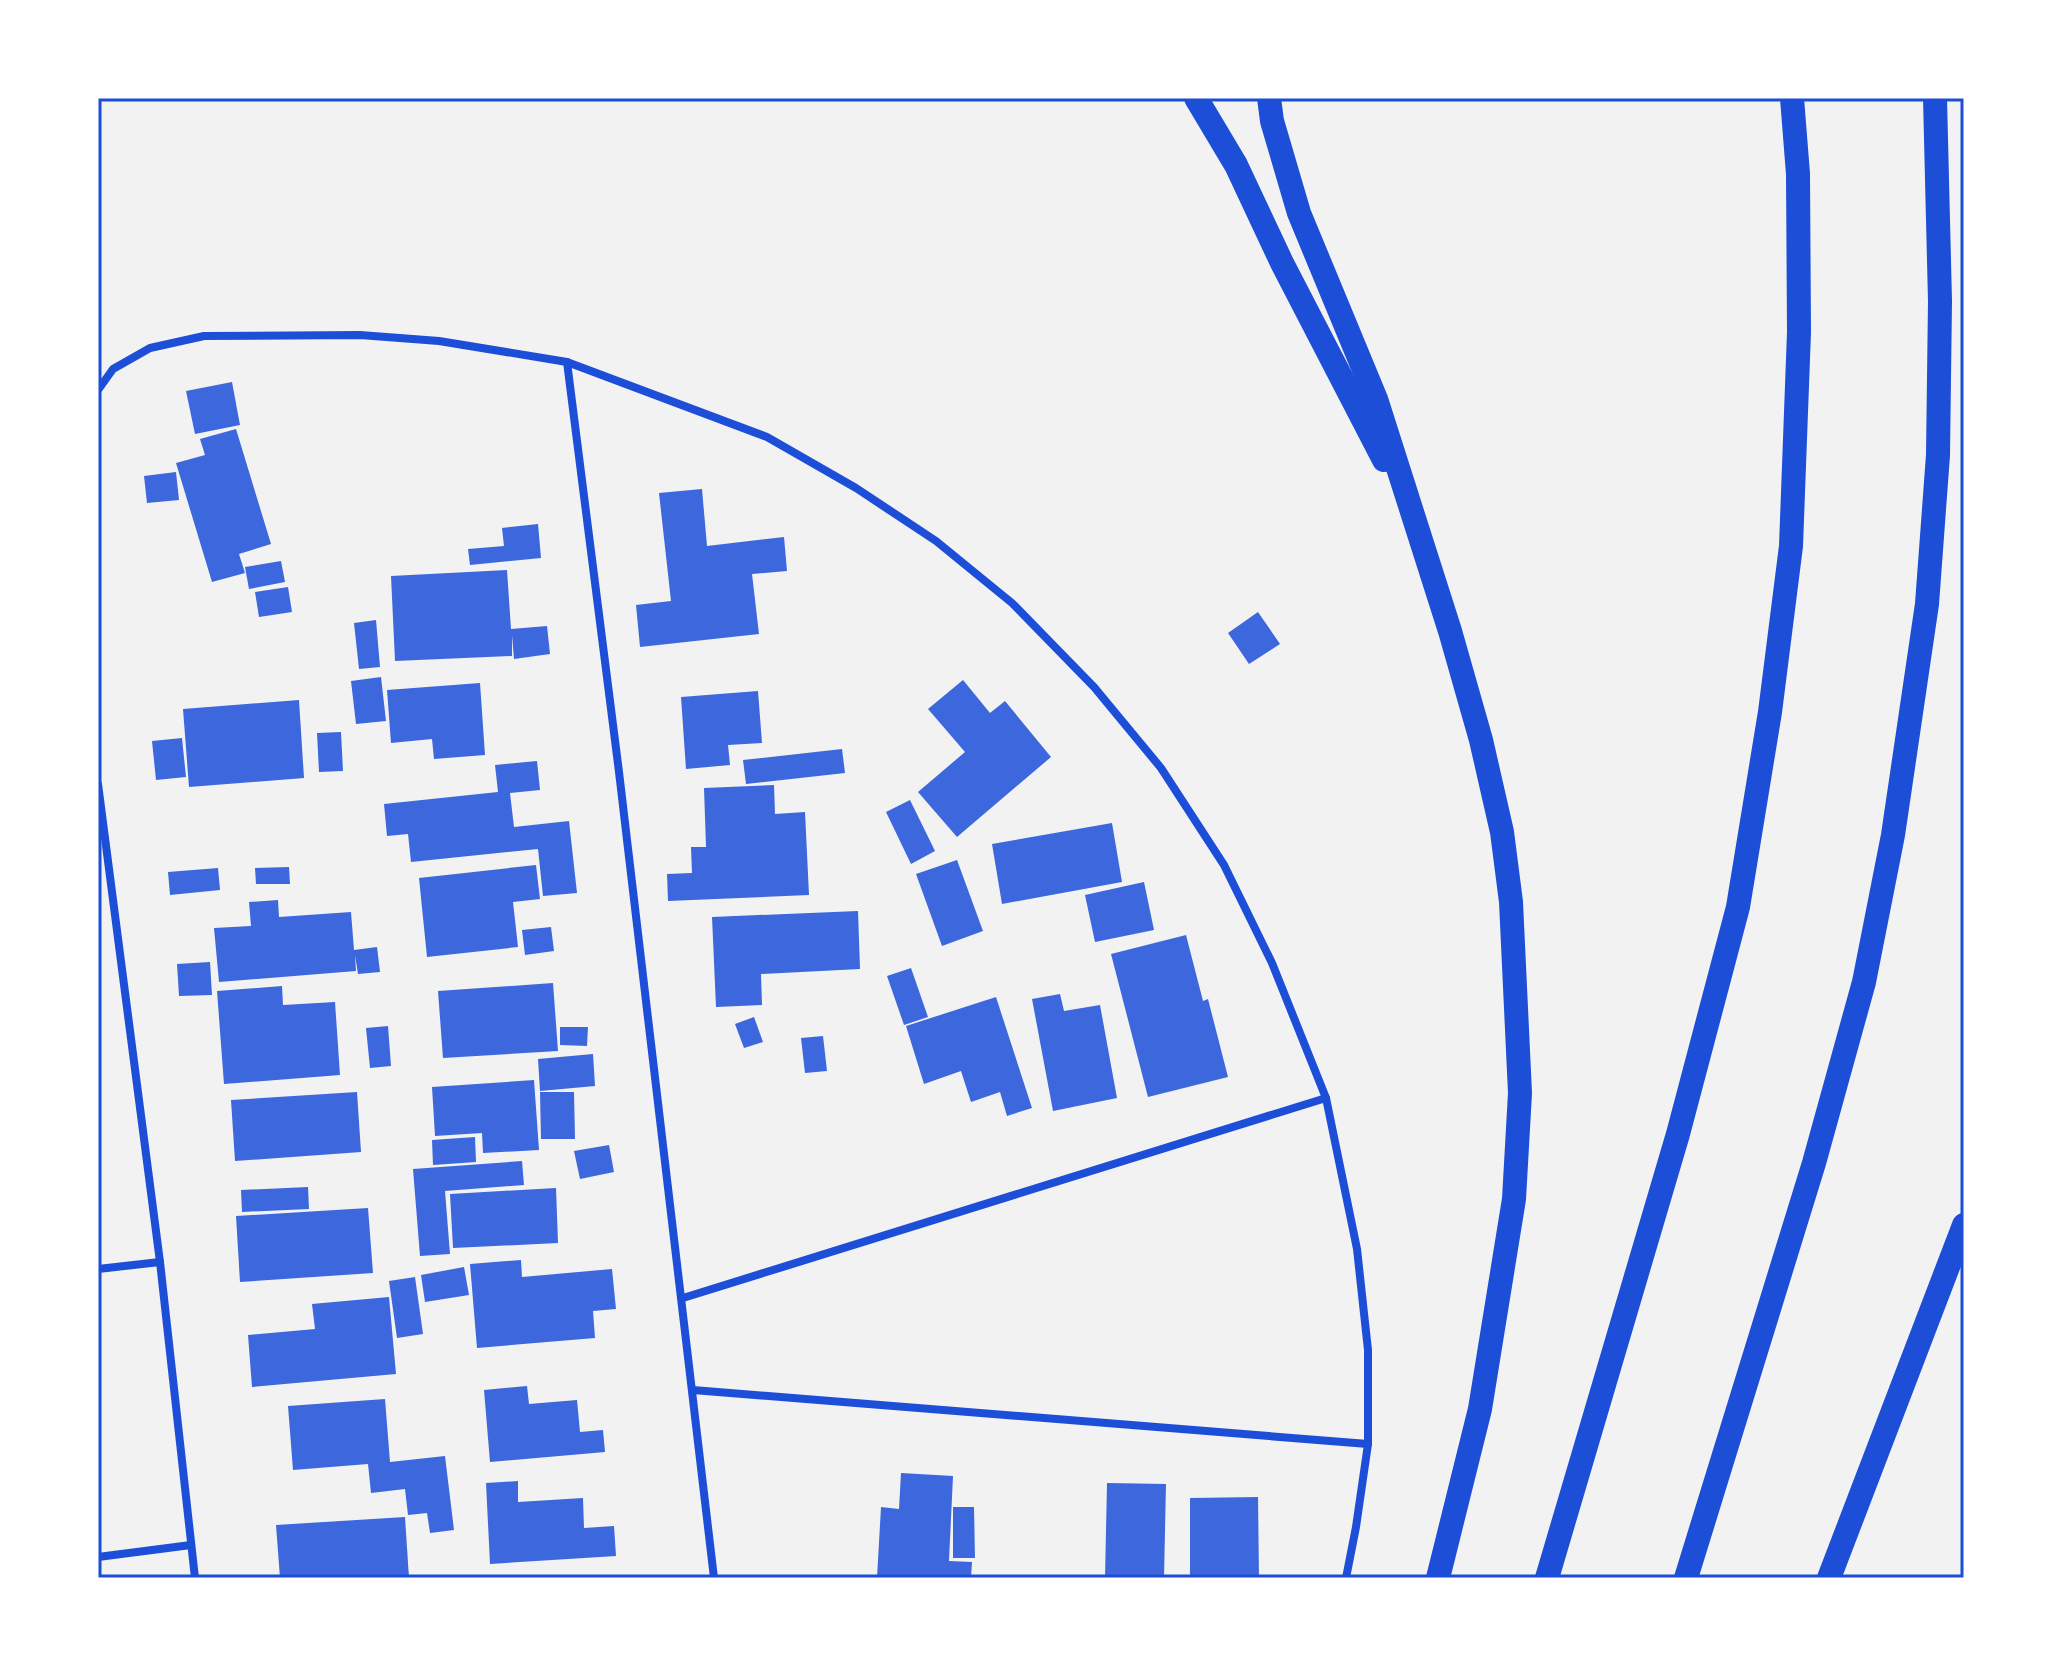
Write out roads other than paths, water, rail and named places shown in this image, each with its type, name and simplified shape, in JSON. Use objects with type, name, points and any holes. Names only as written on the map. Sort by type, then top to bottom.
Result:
[{"type":"highway","points":[[1196,98],[1236,165],[1282,263],[1410,512]]},
{"type":"highway","points":[[1269,98],[1272,121],[1299,213],[1376,399],[1450,631],[1481,740],[1502,832],[1511,902],[1520,1093],[1514,1199],[1480,1409],[1438,1578]]},
{"type":"highway","points":[[1547,1578],[1678,1134],[1738,907],[1746,862],[1770,712],[1791,546],[1799,332],[1798,174],[1792,98]]},
{"type":"highway","points":[[1686,1578],[1818,1148],[1864,982],[1893,835],[1927,604],[1938,455],[1940,301],[1935,98]]},
{"type":"highway","points":[[1829,1578],[1964,1225]]},
{"type":"street","points":[[98,390],[113,369],[150,348],[204,336],[360,335],[439,341],[567,362],[767,437],[856,488],[936,541],[1012,603],[1094,687],[1161,768],[1224,865],[1272,963],[1326,1098],[1357,1249],[1368,1350],[1368,1444],[1346,1578]]},
{"type":"street","points":[[567,362],[683,1298],[714,1578]]},
{"type":"street","points":[[98,784],[160,1262],[195,1578]]},
{"type":"street","points":[[683,1298],[1326,1098]]},
{"type":"street","points":[[98,1269],[160,1262]]},
{"type":"street","points":[[693,1390],[1368,1444]]},
{"type":"street","points":[[98,1557],[191,1545]]}]
